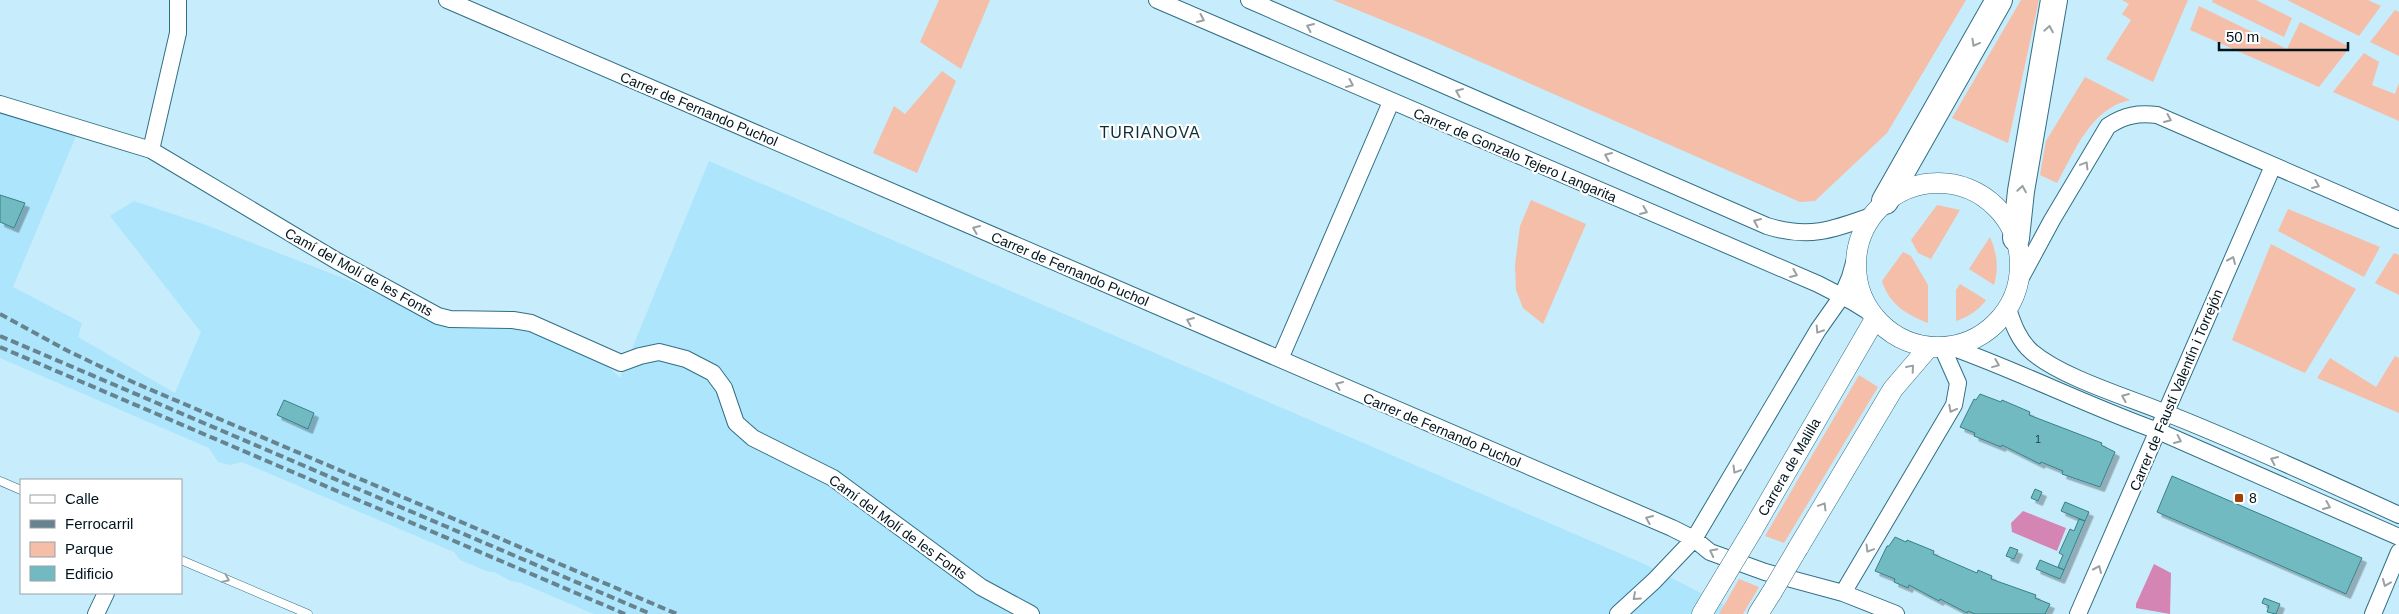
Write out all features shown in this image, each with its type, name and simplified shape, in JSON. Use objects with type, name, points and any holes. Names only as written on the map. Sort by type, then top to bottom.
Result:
[{"type":"highway","points":[[1878,208],[1999,0]]},
{"type":"highway","points":[[2016,238],[2021,191],[2054,0]]},
{"type":"street","points":[[151,150],[178,34],[178,0]]},
{"type":"street","name":"Carrer de Fernando Puchol","points":[[447,0],[1694,539],[1710,552],[1765,572],[1843,593],[1896,614]]},
{"type":"street","name":"Carrer de Gonzalo Tejero Langarita","points":[[1157,0],[1842,296],[1873,316]]},
{"type":"street","points":[[1249,0],[1782,231],[1810,233],[1833,229],[1878,208],[1908,188],[1934,183],[1960,186],[1984,197],[2003,214],[2016,238],[2020,260],[2018,283]]},
{"type":"street","points":[[1280,359],[1391,102]]},
{"type":"street","name":"Camí del Molí de les Fonts","points":[[0,104],[151,150],[337,261],[438,316],[450,319],[513,320],[531,323],[621,364],[640,356],[659,352],[686,359],[713,373],[724,388],[736,423],[752,438],[833,478],[905,533],[981,587],[1031,614]]},
{"type":"street","points":[[1758,614],[1893,389],[1940,347],[1973,340],[1993,327],[2008,309],[2018,283],[2052,220],[2108,126],[2120,118],[2140,113],[2158,115],[2399,220]]},
{"type":"street","name":"Carrer de Faustí Valentín i Torrejón","points":[[2078,614],[2273,166]]},
{"type":"street","points":[[1618,614],[1654,581],[1694,539],[1818,330],[1842,296],[1850,277],[1861,235],[1878,208]]},
{"type":"street","points":[[1856,256],[1856,276],[1859,289],[1873,316],[1890,332],[1909,342],[1940,347],[2004,367],[2123,419],[2158,431],[2399,537]]},
{"type":"street","points":[[2008,309],[2017,333],[2024,344],[2055,367],[2166,413],[2399,516]]},
{"type":"street","name":"Carrera de Malilla","points":[[1703,613],[1752,531],[1873,316]]},
{"type":"street","points":[[1843,593],[1954,405],[1958,383],[1940,347]]},
{"type":"street","points":[[2372,614],[2399,552]]},
{"type":"street","points":[[101,612],[106,594]]},
{"type":"lane","points":[[0,481],[20,490]]},
{"type":"lane","points":[[182,560],[308,614]]},
{"type":"shaded area","points":[[0,104],[78,131],[13,287],[82,323],[78,337],[175,393],[201,332],[110,216],[134,201],[206,225],[348,280],[436,322],[515,327],[538,333],[607,365],[620,378],[709,161],[1642,563],[1742,614],[594,614],[521,583],[511,581],[494,572],[489,572],[460,560],[454,552],[242,462],[230,465],[218,462],[209,448],[0,358]]},
{"type":"shaded area","points":[[2023,511],[2066,528],[2057,551],[2012,532],[2011,523]]},
{"type":"shaded area","points":[[2154,564],[2171,573],[2170,614],[2136,608],[2136,604]]},
{"type":"green space","points":[[939,0],[990,0],[961,69],[920,42]]},
{"type":"green space","points":[[1333,0],[1966,0],[1887,133],[1815,201],[1800,202],[1426,38]]},
{"type":"green space","points":[[2021,0],[2039,0],[2008,143],[1952,118]]},
{"type":"green space","points":[[2122,0],[2188,0],[2153,82],[2106,59],[2131,20],[2122,14],[2129,4]]},
{"type":"green space","points":[[2213,0],[2256,0],[2292,18],[2284,37],[2212,2]]},
{"type":"green space","points":[[2287,0],[2368,0],[2381,6],[2359,36]]},
{"type":"green space","points":[[2199,6],[2287,49],[2300,22],[2350,47],[2319,87],[2190,30]]},
{"type":"green space","points":[[2395,10],[2399,12],[2399,56],[2370,42]]},
{"type":"green space","points":[[2364,53],[2379,62],[2372,85],[2395,94],[2399,83],[2399,121],[2333,92]]},
{"type":"green space","points":[[942,71],[956,81],[917,173],[873,153],[894,106],[905,114]]},
{"type":"green space","points":[[2085,77],[2130,100],[2104,112],[2094,122],[2077,145],[2057,183],[2040,175],[2046,141]]},
{"type":"green space","points":[[1531,200],[1586,224],[1543,324],[1523,308],[1516,290],[1515,265],[1520,226]]},
{"type":"green space","points":[[1937,205],[1960,210],[1931,259],[1918,253],[1911,240]]},
{"type":"green space","points":[[2288,209],[2380,247],[2364,277],[2278,231]]},
{"type":"green space","points":[[1990,237],[1996,261],[1994,285],[1969,269]]},
{"type":"green space","points":[[2271,244],[2356,289],[2305,373],[2232,340]]},
{"type":"green space","points":[[1903,252],[1911,256],[1928,285],[1928,323],[1900,308],[1889,296],[1882,281]]},
{"type":"green space","points":[[2394,253],[2399,255],[2399,295],[2375,283]]},
{"type":"green space","points":[[1960,284],[1986,300],[1973,313],[1956,321],[1956,290]]},
{"type":"green space","points":[[2395,356],[2399,358],[2399,413],[2317,378],[2330,358],[2376,387]]},
{"type":"green space","points":[[1859,375],[1878,387],[1784,543],[1765,536]]},
{"type":"green space","points":[[1739,579],[1759,587],[1743,614],[1719,614]]},
{"type":"building","points":[[0,195],[25,203],[14,228],[0,222]]},
{"type":"building","points":[[1980,394],[2001,402],[2002,400],[2030,412],[2029,415],[2102,443],[2101,445],[2115,452],[2100,487],[2062,474],[2063,471],[2041,462],[2040,464],[2002,445],[2001,447],[1974,436],[1975,433],[1960,427],[1974,399],[1976,400]]},
{"type":"building","points":[[284,400],[314,413],[308,429],[277,415]]},
{"type":"building","points":[[2172,476],[2362,558],[2346,594],[2157,512]]},
{"type":"building","points":[[2035,489],[2042,492],[2038,501],[2031,498]]},
{"type":"building","points":[[2065,502],[2089,512],[2085,521],[2061,511]]},
{"type":"building","points":[[2079,519],[2085,521],[2064,570],[2058,567],[2063,555],[2059,553],[2070,529],[2074,531]]},
{"type":"building","points":[[1895,537],[1934,551],[1933,554],[1977,573],[1978,570],[1992,576],[1991,579],[2036,595],[2035,598],[2050,604],[2045,614],[1975,614],[1968,611],[1967,613],[1909,585],[1908,588],[1894,582],[1895,579],[1875,571],[1887,546]]},
{"type":"building","points":[[2010,547],[2018,550],[2014,559],[2006,556]]},
{"type":"building","points":[[2040,560],[2064,570],[2060,579],[2036,569]]},
{"type":"building","points":[[2264,598],[2280,604],[2276,614],[2267,612],[2269,606],[2262,603]]},
{"type":"railway","points":[[0,314],[68,351],[135,383],[677,614]]},
{"type":"railway","points":[[0,336],[651,614]]},
{"type":"railway","points":[[0,347],[625,614]]},
{"type":"place","name":"8","points":[[2239,498]]},
{"type":"district","name":"TURIANOVA","points":[[1150,132]]}]
